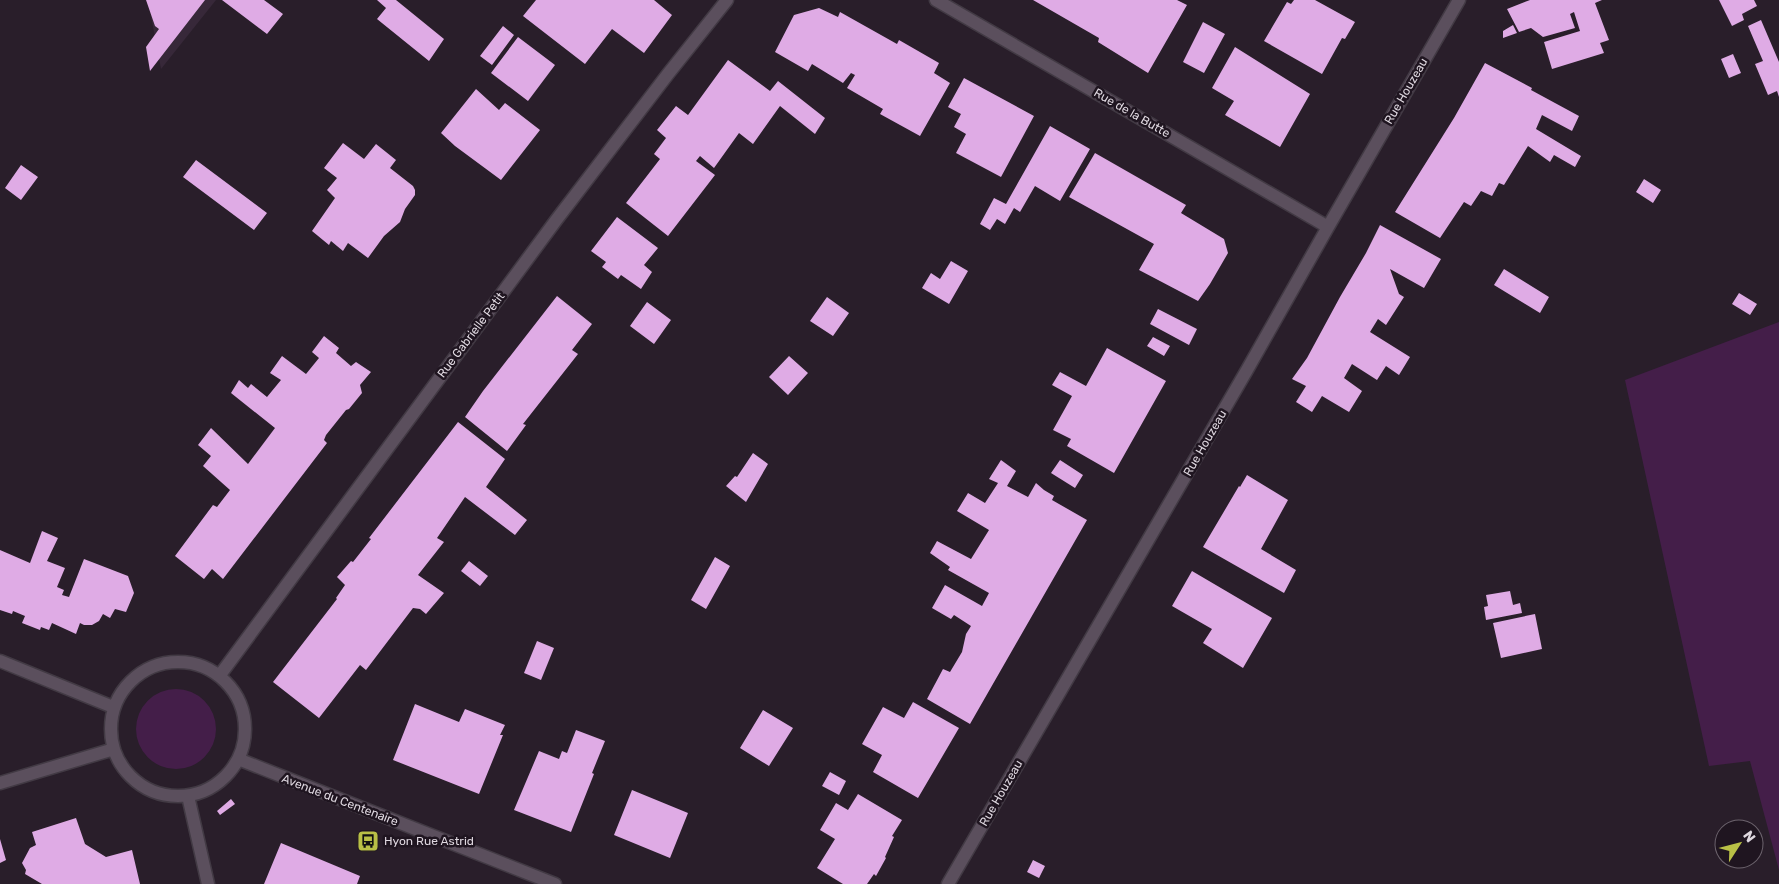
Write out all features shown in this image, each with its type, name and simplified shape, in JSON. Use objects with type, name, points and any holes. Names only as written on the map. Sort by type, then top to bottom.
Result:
[{"type":"street","name":"Rue Gabrielle Petit","points":[[220,674],[557,219],[727,0]]},
{"type":"street","name":"Rue de la Butte","points":[[936,0],[1328,227]]},
{"type":"street","name":"Rue Houzeau","points":[[948,884],[1247,370],[1459,0]]},
{"type":"street","points":[[0,661],[113,707]]},
{"type":"street","points":[[181,662],[220,674],[234,694],[243,715],[244,733],[238,759],[224,778],[201,792],[188,796],[163,795],[138,783],[126,773],[114,749],[111,732],[113,707],[128,684],[146,670],[163,664],[181,662]]},
{"type":"street","points":[[0,783],[114,749]]},
{"type":"street","name":"Avenue du Centenaire","points":[[238,759],[555,884]]},
{"type":"street","points":[[188,796],[208,884]]},
{"type":"shaded area","points":[[148,0],[216,0],[161,69]]},
{"type":"shaded area","points":[[1779,322],[1779,870],[1750,761],[1709,766],[1625,380]]},
{"type":"shaded area","points":[[176,689],[191,692],[204,701],[213,714],[216,729],[213,744],[204,757],[191,766],[176,769],[161,766],[148,757],[139,744],[136,729],[139,714],[148,701],[161,692]]},
{"type":"building","points":[[146,0],[205,0],[150,71],[146,47],[159,29],[155,26]]},
{"type":"building","points":[[222,0],[264,0],[283,14],[267,34]]},
{"type":"building","points":[[377,0],[396,0],[444,39],[429,61],[377,19],[386,8]]},
{"type":"building","points":[[536,0],[654,0],[672,15],[644,53],[612,29],[585,64],[523,16]]},
{"type":"building","points":[[1033,0],[1177,0],[1187,5],[1148,73],[1098,42],[1099,38]]},
{"type":"building","points":[[1294,0],[1315,0],[1355,22],[1345,39],[1342,38],[1322,74],[1264,41],[1287,2],[1291,4]]},
{"type":"building","points":[[1530,0],[1602,0],[1595,3],[1609,40],[1600,43],[1604,53],[1552,69],[1544,42],[1580,31],[1574,12],[1570,14],[1575,28],[1543,37],[1531,28],[1519,32],[1507,9]]},
{"type":"building","points":[[1719,0],[1754,0],[1757,6],[1742,14],[1744,20],[1732,26]]},
{"type":"building","points":[[819,8],[838,17],[840,12],[897,44],[899,40],[939,63],[934,73],[950,83],[920,136],[880,114],[883,109],[847,88],[855,75],[851,73],[843,83],[812,64],[808,71],[775,52],[794,15]]},
{"type":"building","points":[[1761,20],[1779,62],[1779,97],[1777,91],[1768,95],[1755,64],[1763,61],[1748,26]]},
{"type":"building","points":[[1203,22],[1225,34],[1204,73],[1183,62]]},
{"type":"building","points":[[1513,25],[1517,33],[1503,38],[1503,31]]},
{"type":"building","points":[[503,26],[514,35],[492,65],[480,56]]},
{"type":"building","points":[[518,37],[555,65],[528,101],[491,73]]},
{"type":"building","points":[[1235,47],[1310,94],[1280,147],[1225,115],[1234,101],[1212,88]]},
{"type":"building","points":[[1733,54],[1741,73],[1729,78],[1721,59]]},
{"type":"building","points":[[728,60],[770,91],[778,81],[825,118],[815,134],[780,106],[753,144],[739,133],[714,168],[700,156],[696,161],[715,175],[668,236],[626,203],[660,159],[654,154],[666,138],[657,130],[676,106],[688,115]]},
{"type":"building","points":[[1485,63],[1579,116],[1572,131],[1542,115],[1536,129],[1581,156],[1575,167],[1554,155],[1550,162],[1528,146],[1504,185],[1499,183],[1492,196],[1481,191],[1471,206],[1464,202],[1440,238],[1395,212],[1454,118]]},
{"type":"building","points":[[964,78],[1034,116],[1001,177],[956,153],[966,134],[954,127],[961,114],[948,107]]},
{"type":"building","points":[[476,89],[499,110],[505,103],[540,130],[501,180],[455,146],[441,133]]},
{"type":"building","points":[[1050,126],[1090,149],[1060,201],[1035,186],[1020,212],[1014,208],[1005,224],[997,219],[990,230],[980,224],[994,198],[1006,204]]},
{"type":"building","points":[[343,143],[364,159],[376,144],[396,160],[390,168],[413,186],[415,190],[415,195],[405,209],[400,222],[384,236],[368,258],[348,243],[343,251],[331,241],[329,245],[312,231],[335,198],[327,190],[337,178],[324,168]]},
{"type":"building","points":[[1095,153],[1186,205],[1181,213],[1224,239],[1228,253],[1198,301],[1139,270],[1154,244],[1069,197]]},
{"type":"building","points":[[196,160],[267,213],[254,230],[183,177]]},
{"type":"building","points":[[21,165],[38,177],[21,200],[5,188]]},
{"type":"building","points":[[1644,179],[1661,190],[1653,203],[1636,192]]},
{"type":"building","points":[[617,217],[658,248],[644,265],[652,272],[641,289],[621,275],[618,279],[602,267],[606,262],[591,251]]},
{"type":"building","points":[[1380,225],[1441,259],[1424,288],[1390,269],[1399,294],[1404,297],[1386,325],[1378,319],[1370,332],[1410,357],[1399,375],[1386,366],[1377,380],[1352,364],[1344,378],[1362,391],[1349,412],[1322,396],[1312,412],[1296,402],[1306,386],[1292,379],[1307,358]]},
{"type":"building","points":[[951,261],[968,271],[949,304],[922,288],[931,273],[940,279]]},
{"type":"building","points":[[1504,269],[1549,297],[1540,313],[1494,285]]},
{"type":"building","points":[[1739,293],[1757,304],[1750,315],[1732,304]]},
{"type":"building","points":[[557,296],[592,324],[572,350],[578,354],[523,424],[526,425],[507,451],[465,417]]},
{"type":"building","points":[[827,297],[849,313],[833,336],[810,321]]},
{"type":"building","points":[[647,302],[671,320],[654,344],[630,326]]},
{"type":"building","points":[[1158,309],[1197,329],[1189,345],[1150,324]]},
{"type":"building","points":[[324,336],[339,348],[336,353],[351,366],[356,362],[371,372],[360,385],[362,393],[326,435],[324,440],[327,443],[223,579],[212,569],[204,579],[175,556],[213,505],[217,507],[230,490],[203,466],[211,456],[198,445],[211,428],[248,464],[275,428],[231,393],[239,380],[248,388],[251,384],[267,397],[281,380],[270,373],[282,356],[306,374],[319,358],[312,352]]},
{"type":"building","points":[[1153,337],[1170,346],[1164,356],[1147,346]]},
{"type":"building","points":[[1107,348],[1166,381],[1114,473],[1067,446],[1071,439],[1053,430],[1072,396],[1052,385],[1060,372],[1086,386]]},
{"type":"building","points":[[789,356],[808,373],[788,395],[769,377]]},
{"type":"building","points":[[458,422],[505,459],[486,487],[527,520],[515,535],[465,497],[437,538],[444,542],[418,575],[444,593],[426,614],[420,609],[413,608],[366,670],[360,665],[319,718],[273,682],[337,599],[345,585],[337,577],[351,561],[353,562],[371,539],[369,538]]},
{"type":"building","points":[[753,453],[768,464],[746,502],[726,486],[735,476],[737,477]]},
{"type":"building","points":[[1001,460],[1016,471],[1007,486],[1028,497],[1036,483],[1054,496],[1052,500],[1087,520],[970,724],[927,699],[943,669],[950,672],[962,652],[966,634],[971,626],[954,615],[951,619],[932,608],[945,585],[982,606],[989,593],[948,570],[950,567],[930,553],[937,541],[971,559],[989,530],[957,511],[968,493],[985,503],[998,483],[989,479]]},
{"type":"building","points":[[1060,460],[1083,475],[1075,488],[1051,473]]},
{"type":"building","points":[[1247,475],[1288,500],[1261,549],[1296,570],[1284,593],[1203,547]]},
{"type":"building","points":[[42,531],[58,538],[47,561],[65,568],[57,587],[64,590],[62,595],[69,597],[84,559],[128,576],[134,593],[126,612],[115,609],[110,618],[103,614],[99,621],[92,625],[80,623],[76,634],[52,623],[49,630],[41,627],[40,630],[22,623],[25,616],[13,611],[12,614],[0,610],[0,550],[30,563]]},
{"type":"building","points":[[715,557],[730,566],[706,609],[691,600]]},
{"type":"building","points":[[469,561],[488,576],[480,586],[461,571]]},
{"type":"building","points":[[1192,571],[1272,618],[1243,668],[1203,643],[1212,629],[1172,606]]},
{"type":"building","points":[[1510,591],[1513,605],[1520,603],[1522,613],[1486,620],[1484,607],[1488,606],[1486,595]]},
{"type":"building","points":[[1535,614],[1542,649],[1501,658],[1493,623]]},
{"type":"building","points":[[537,641],[554,648],[541,680],[524,673]]},
{"type":"building","points":[[913,702],[959,728],[918,798],[873,772],[882,755],[862,744],[883,707],[904,718]]},
{"type":"building","points":[[415,704],[459,722],[465,709],[505,725],[500,735],[503,735],[479,794],[393,760]]},
{"type":"building","points":[[763,710],[793,728],[769,766],[740,748]]},
{"type":"building","points":[[576,730],[605,741],[571,832],[514,810],[539,751],[559,759],[562,751],[567,753]]},
{"type":"building","points":[[830,772],[846,781],[839,795],[822,786]]},
{"type":"building","points":[[632,790],[688,813],[670,858],[614,835]]},
{"type":"building","points":[[858,794],[902,820],[892,836],[894,837],[886,858],[876,876],[874,874],[867,884],[843,884],[817,868],[835,839],[820,830],[836,803],[848,810]]},
{"type":"building","points":[[231,799],[235,804],[220,815],[217,811]]},
{"type":"building","points":[[76,818],[85,844],[106,857],[132,850],[140,884],[42,884],[25,874],[26,870],[22,863],[30,848],[36,845],[32,832]]},
{"type":"building","points":[[0,839],[6,860],[0,863]]},
{"type":"building","points":[[281,843],[360,876],[357,884],[264,884]]},
{"type":"building","points":[[1033,860],[1045,866],[1039,878],[1027,872]]},
{"type":"place","name":"Hyon Rue Astrid","points":[[368,841]]}]
